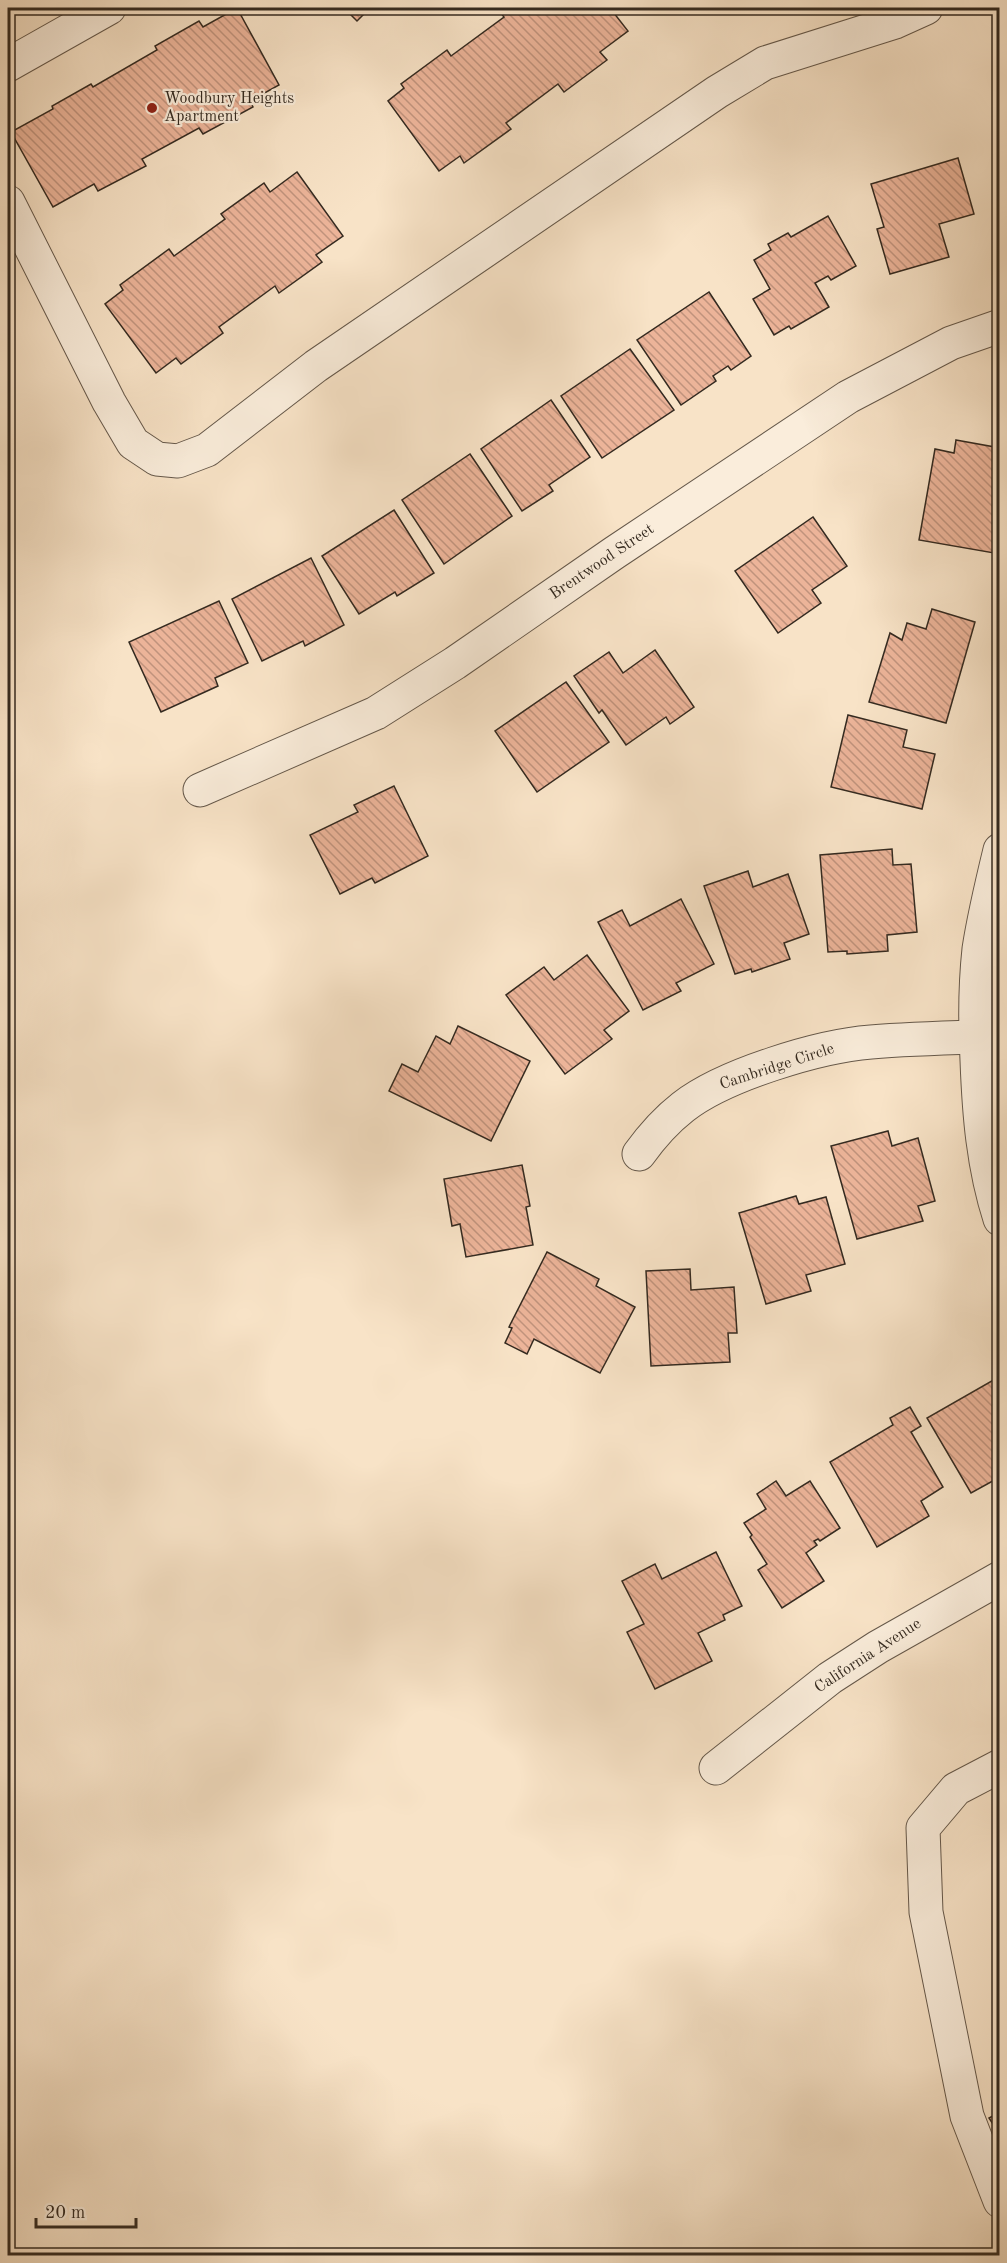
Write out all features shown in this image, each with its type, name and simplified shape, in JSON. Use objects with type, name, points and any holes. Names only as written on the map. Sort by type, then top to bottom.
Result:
[{"type":"street","points":[[8,65],[109,8]]},
{"type":"street","points":[[8,202],[133,443],[157,459],[178,461],[207,450],[316,366],[717,92],[765,63],[895,22],[926,8]]},
{"type":"street","name":"Brentwood Street","points":[[200,790],[376,713],[454,663],[848,397],[951,343],[999,326]]},
{"type":"street","points":[[999,850],[980,949],[975,1007],[979,1111],[983,1149],[999,1219]]},
{"type":"street","name":"Cambridge Circle","points":[[639,1154],[659,1127],[684,1106],[714,1088],[750,1073],[826,1049],[848,1045],[976,1037]]},
{"type":"street","name":"California Avenue","points":[[716,1768],[830,1678],[878,1647],[999,1578]]},
{"type":"street","points":[[997,1774],[956,1789],[923,1828],[926,1912],[967,2116],[999,2200]]},
{"type":"building","name":"Woodbury Heights Apartment","points":[[237,8],[279,85],[250,101],[253,107],[203,134],[199,128],[142,159],[146,166],[98,191],[94,184],[53,207],[11,132],[53,109],[52,106],[91,84],[93,87],[157,50],[155,46],[199,21],[203,27]]},
{"type":"building","points":[[344,8],[370,8],[357,21]]},
{"type":"building","points":[[497,8],[610,8],[628,31],[600,52],[607,60],[564,92],[558,84],[506,123],[511,129],[464,163],[460,156],[439,171],[388,101],[404,88],[401,84],[447,50],[451,56],[504,17]]},
{"type":"building","points":[[958,158],[974,214],[939,224],[949,257],[890,274],[877,229],[884,227],[871,184]]},
{"type":"building","name":"Woodbury Heights Apartment","points":[[297,172],[343,236],[316,255],[322,262],[279,293],[275,286],[219,327],[223,333],[181,364],[176,358],[156,373],[105,304],[123,290],[120,285],[169,249],[174,256],[225,219],[221,214],[264,183],[270,192]]},
{"type":"building","points":[[828,216],[856,266],[831,280],[828,276],[815,283],[829,307],[791,329],[789,326],[774,335],[753,299],[770,289],[754,260],[771,250],[768,244],[788,233],[791,237]]},
{"type":"building","points":[[709,292],[751,356],[731,370],[728,366],[713,376],[716,381],[681,405],[637,340]]},
{"type":"building","points":[[630,349],[674,410],[602,458],[561,396]]},
{"type":"building","points":[[551,400],[590,457],[549,485],[553,491],[522,511],[481,449]]},
{"type":"building","points":[[956,440],[1000,448],[1000,491],[997,508],[1000,508],[1000,523],[994,553],[919,540],[935,449],[954,453]]},
{"type":"building","points":[[470,454],[512,516],[444,564],[402,500]]},
{"type":"building","points":[[394,510],[434,573],[397,596],[395,592],[359,614],[322,556]]},
{"type":"building","points":[[813,517],[847,566],[812,590],[821,603],[778,633],[735,571]]},
{"type":"building","points":[[311,558],[344,625],[305,646],[303,641],[262,661],[232,599]]},
{"type":"building","points":[[219,601],[248,663],[215,678],[218,686],[161,712],[129,642]]},
{"type":"building","points":[[932,609],[975,622],[946,723],[869,702],[890,633],[902,640],[907,623],[926,629]]},
{"type":"building","points":[[655,650],[694,707],[670,724],[666,717],[626,745],[602,710],[599,713],[574,676],[609,652],[623,673]]},
{"type":"building","points":[[566,682],[609,742],[537,792],[495,731]]},
{"type":"building","points":[[848,715],[907,730],[903,747],[935,754],[922,809],[831,787]]},
{"type":"building","points":[[394,786],[428,856],[375,883],[372,878],[340,894],[310,835],[358,812],[354,805]]},
{"type":"building","points":[[892,849],[893,865],[911,864],[917,932],[887,935],[888,951],[847,954],[847,951],[828,952],[820,855]]},
{"type":"building","points":[[748,871],[753,887],[788,874],[809,934],[784,943],[790,959],[752,972],[751,969],[735,974],[704,886]]},
{"type":"building","points":[[681,899],[714,964],[676,983],[681,991],[643,1010],[598,922],[622,910],[630,926]]},
{"type":"building","points":[[587,955],[629,1011],[604,1030],[612,1039],[565,1074],[506,995],[544,967],[554,980]]},
{"type":"building","points":[[458,1026],[530,1061],[491,1141],[389,1091],[402,1064],[418,1072],[436,1036],[450,1044]]},
{"type":"building","points":[[888,1131],[892,1146],[918,1138],[935,1201],[918,1206],[923,1221],[857,1239],[831,1146]]},
{"type":"building","points":[[522,1165],[530,1206],[526,1207],[533,1245],[466,1257],[460,1224],[452,1226],[444,1179]]},
{"type":"building","points":[[796,1196],[799,1204],[826,1197],[845,1264],[806,1275],[811,1291],[766,1304],[739,1213]]},
{"type":"building","points":[[547,1252],[599,1279],[596,1286],[635,1307],[600,1373],[534,1339],[527,1354],[505,1343],[512,1328],[509,1327]]},
{"type":"building","points":[[690,1269],[691,1290],[734,1287],[737,1333],[728,1333],[730,1362],[651,1366],[646,1271]]},
{"type":"building","points":[[997,1378],[1000,1382],[1000,1477],[971,1493],[927,1418]]},
{"type":"building","points":[[910,1407],[921,1426],[911,1432],[943,1487],[921,1501],[929,1516],[877,1547],[830,1462],[893,1425],[890,1418]]},
{"type":"building","points":[[776,1481],[786,1496],[810,1481],[840,1528],[820,1541],[818,1539],[814,1541],[817,1545],[806,1553],[824,1581],[782,1608],[758,1570],[767,1564],[744,1523],[766,1509],[757,1494]]},
{"type":"building","points":[[716,1552],[742,1606],[723,1615],[725,1620],[698,1633],[712,1661],[655,1689],[627,1632],[644,1624],[622,1581],[655,1564],[662,1579]]},
{"type":"building","points":[[1000,2112],[1000,2135],[989,2118]]},
{"type":"place","name":"Woodbury Heights Apartment","points":[[152,108]]}]
